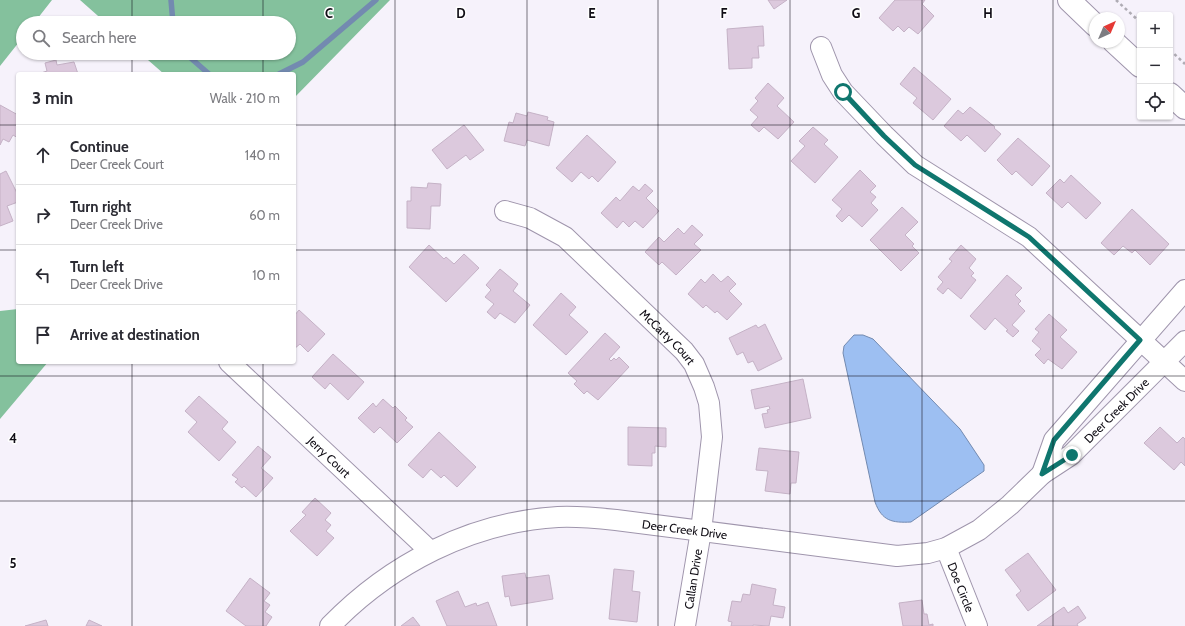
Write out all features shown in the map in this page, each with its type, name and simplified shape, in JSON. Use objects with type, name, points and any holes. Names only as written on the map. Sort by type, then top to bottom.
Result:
[{"type":"main road","points":[[1068,0],[1089,19]]},
{"type":"main road","points":[[1120,48],[1137,63]]},
{"type":"main road","points":[[1173,97],[1185,108]]},
{"type":"street","points":[[821,47],[832,75],[843,92],[884,136],[915,165],[1029,237],[1185,381]]},
{"type":"street","name":"McCarty Court","points":[[504,211],[530,218],[552,228],[571,241],[684,351],[694,364],[708,398],[711,421],[711,444],[701,531]]},
{"type":"street","name":"Deer Creek Drive","points":[[1042,474],[1054,440],[1185,290]]},
{"type":"street","name":"Deer Creek Drive","points":[[330,626],[376,586],[400,568],[430,551],[479,532],[518,523],[555,517],[616,520],[897,556],[928,553],[946,548],[979,530],[1010,505],[1042,474],[1072,455],[1185,340]]},
{"type":"street","name":"Jerry Court","points":[[232,364],[430,551]]},
{"type":"street","name":"Callan Drive","points":[[686,626],[701,531]]},
{"type":"street","name":"Doe Circle","points":[[946,548],[977,626]]},
{"type":"path","points":[[1116,0],[1137,19]]},
{"type":"path","points":[[1173,53],[1185,64]]},
{"type":"green space","points":[[0,0],[52,0],[39,16],[16,16],[16,46],[0,66]]},
{"type":"green space","points":[[80,0],[390,0],[296,96],[296,72],[162,72],[148,60],[296,60],[296,16],[98,16]]},
{"type":"green space","points":[[16,309],[16,364],[46,364],[0,419],[0,311]]},
{"type":"water","points":[[854,335],[863,335],[873,339],[960,429],[984,465],[984,471],[911,522],[888,520],[881,513],[875,502],[843,353],[844,346]]},
{"type":"building","points":[[768,0],[787,0],[774,9]]},
{"type":"building","points":[[895,0],[925,0],[922,4],[934,16],[918,34],[909,27],[904,32],[898,26],[893,31],[879,18]]},
{"type":"building","points":[[763,26],[764,46],[758,46],[759,58],[752,58],[752,68],[729,69],[727,29]]},
{"type":"building","points":[[56,60],[57,65],[74,62],[77,72],[44,72],[47,71],[45,63]]},
{"type":"building","points":[[914,67],[951,99],[933,120],[913,103],[917,98],[900,84]]},
{"type":"building","points":[[768,83],[784,98],[777,106],[794,122],[778,139],[764,127],[759,132],[751,125],[758,117],[750,110],[758,101],[755,98]]},
{"type":"building","points":[[0,105],[16,114],[16,137],[13,135],[9,142],[3,139],[0,145]]},
{"type":"building","points":[[970,107],[995,127],[994,128],[1001,134],[985,152],[967,135],[961,141],[944,126],[958,110],[963,114]]},
{"type":"building","points":[[528,112],[548,117],[547,120],[554,122],[549,146],[527,140],[525,146],[504,141],[509,122],[513,123],[516,113],[527,116]]},
{"type":"building","points":[[464,125],[484,150],[470,160],[466,155],[447,169],[432,150]]},
{"type":"building","points":[[813,127],[828,140],[824,144],[838,157],[815,183],[791,161],[805,146],[799,141]]},
{"type":"building","points":[[587,135],[616,162],[598,182],[592,176],[589,179],[581,172],[572,182],[556,168]]},
{"type":"building","points":[[1018,138],[1050,166],[1032,186],[1016,171],[1012,175],[997,160]]},
{"type":"building","points":[[860,170],[876,186],[870,192],[876,197],[871,203],[878,210],[862,227],[849,215],[842,222],[836,216],[842,209],[832,200]]},
{"type":"building","points":[[6,171],[16,191],[16,203],[7,206],[13,221],[0,226],[0,174]]},
{"type":"building","points":[[1071,175],[1101,203],[1086,219],[1068,202],[1062,208],[1046,193],[1060,179],[1064,183]]},
{"type":"building","points":[[428,183],[441,184],[440,206],[431,206],[430,229],[407,228],[407,201],[411,201],[411,187],[427,188]]},
{"type":"building","points":[[645,184],[653,191],[646,198],[659,211],[643,228],[635,221],[629,227],[623,221],[617,228],[601,213],[616,197],[620,201],[633,186],[639,191]]},
{"type":"building","points":[[902,207],[918,222],[905,235],[914,244],[912,246],[919,253],[901,271],[870,240]]},
{"type":"building","points":[[1132,209],[1169,244],[1150,265],[1135,250],[1132,253],[1123,246],[1114,255],[1101,243]]},
{"type":"building","points":[[692,225],[703,235],[694,244],[701,250],[676,275],[662,262],[659,265],[645,252],[659,237],[664,242],[678,228],[684,234]]},
{"type":"building","points":[[429,245],[444,259],[446,257],[454,264],[464,254],[479,268],[446,302],[409,267]]},
{"type":"building","points":[[961,245],[976,259],[969,268],[974,273],[971,276],[976,280],[961,299],[948,288],[943,294],[937,289],[943,282],[938,277],[952,261],[949,259]]},
{"type":"building","points":[[500,269],[518,284],[513,291],[530,305],[515,323],[500,313],[495,319],[487,312],[494,304],[485,297],[491,290],[486,285]]},
{"type":"building","points":[[713,274],[721,282],[728,276],[736,284],[729,291],[742,304],[727,320],[717,311],[715,313],[706,305],[703,308],[688,294],[701,279],[705,283]]},
{"type":"building","points":[[1007,275],[1022,288],[1015,295],[1021,301],[1018,304],[1025,311],[1012,325],[1019,331],[1013,337],[995,318],[985,330],[970,316]]},
{"type":"building","points":[[561,293],[576,307],[569,315],[588,332],[566,355],[533,325]]},
{"type":"building","points":[[299,310],[325,334],[308,352],[300,344],[296,347],[296,314]]},
{"type":"building","points":[[1049,314],[1067,330],[1060,337],[1077,352],[1062,369],[1048,359],[1044,364],[1035,355],[1041,349],[1032,341],[1039,332],[1035,329]]},
{"type":"building","points":[[765,324],[782,359],[758,371],[753,361],[748,363],[743,352],[737,355],[729,338],[756,325],[758,328]]},
{"type":"building","points":[[605,333],[620,347],[609,359],[611,361],[614,358],[616,360],[619,357],[629,367],[598,400],[587,391],[584,394],[574,384],[577,381],[568,373]]},
{"type":"building","points":[[333,354],[364,382],[348,400],[330,383],[325,389],[312,377]]},
{"type":"building","points":[[803,379],[811,418],[765,428],[762,414],[768,413],[767,410],[770,409],[769,406],[755,409],[751,390]]},
{"type":"building","points":[[199,396],[228,422],[222,429],[236,442],[219,461],[188,432],[197,422],[185,411]]},
{"type":"building","points":[[383,399],[393,408],[395,406],[407,418],[405,420],[413,427],[397,443],[380,427],[374,433],[358,418],[373,403],[376,407]]},
{"type":"building","points":[[628,427],[666,428],[666,447],[655,446],[655,453],[652,453],[652,466],[628,465]]},
{"type":"building","points":[[1160,427],[1177,443],[1183,437],[1185,439],[1185,466],[1181,462],[1174,470],[1144,443]]},
{"type":"building","points":[[439,432],[476,467],[457,487],[444,475],[441,478],[431,469],[423,478],[408,465]]},
{"type":"building","points":[[258,446],[271,457],[261,468],[273,478],[256,497],[244,486],[242,488],[235,482],[238,479],[232,475]]},
{"type":"building","points":[[759,448],[799,452],[796,483],[791,483],[790,494],[765,491],[768,471],[756,470]]},
{"type":"building","points":[[315,498],[331,513],[325,520],[331,525],[326,531],[334,538],[317,556],[290,531],[306,515],[302,512]]},
{"type":"building","points":[[1028,553],[1056,590],[1028,611],[1016,595],[1021,591],[1005,570]]},
{"type":"building","points":[[614,569],[634,571],[632,591],[640,592],[637,622],[609,619]]},
{"type":"building","points":[[525,573],[526,578],[549,575],[553,599],[511,606],[509,596],[505,597],[502,576]]},
{"type":"building","points":[[250,578],[270,593],[264,601],[270,605],[265,612],[272,617],[266,626],[246,626],[226,611]]},
{"type":"building","points":[[752,584],[776,589],[773,605],[785,607],[783,618],[771,616],[769,626],[731,626],[732,622],[728,621],[732,601],[741,602],[743,594],[750,595]]},
{"type":"building","points":[[458,591],[465,607],[476,603],[477,606],[488,602],[497,626],[447,626],[436,601]]},
{"type":"building","points":[[922,600],[924,614],[927,614],[929,625],[933,624],[933,626],[903,626],[899,603]]},
{"type":"building","points":[[1078,606],[1086,618],[1077,624],[1078,626],[1037,626],[1064,607],[1068,613]]},
{"type":"building","points":[[413,617],[420,626],[401,626]]},
{"type":"building","points":[[46,620],[48,626],[25,626]]},
{"type":"building","points":[[89,620],[102,626],[86,626]]},
{"type":"waterway","points":[[171,0],[172,16]]},
{"type":"waterway","points":[[283,72],[303,62],[376,0]]},
{"type":"waterway","points":[[193,60],[207,72]]},
{"type":"route","points":[[843,92],[884,136],[915,165],[1015,226],[1045,250],[1140,340],[1054,440],[1042,474],[1072,455]]}]
